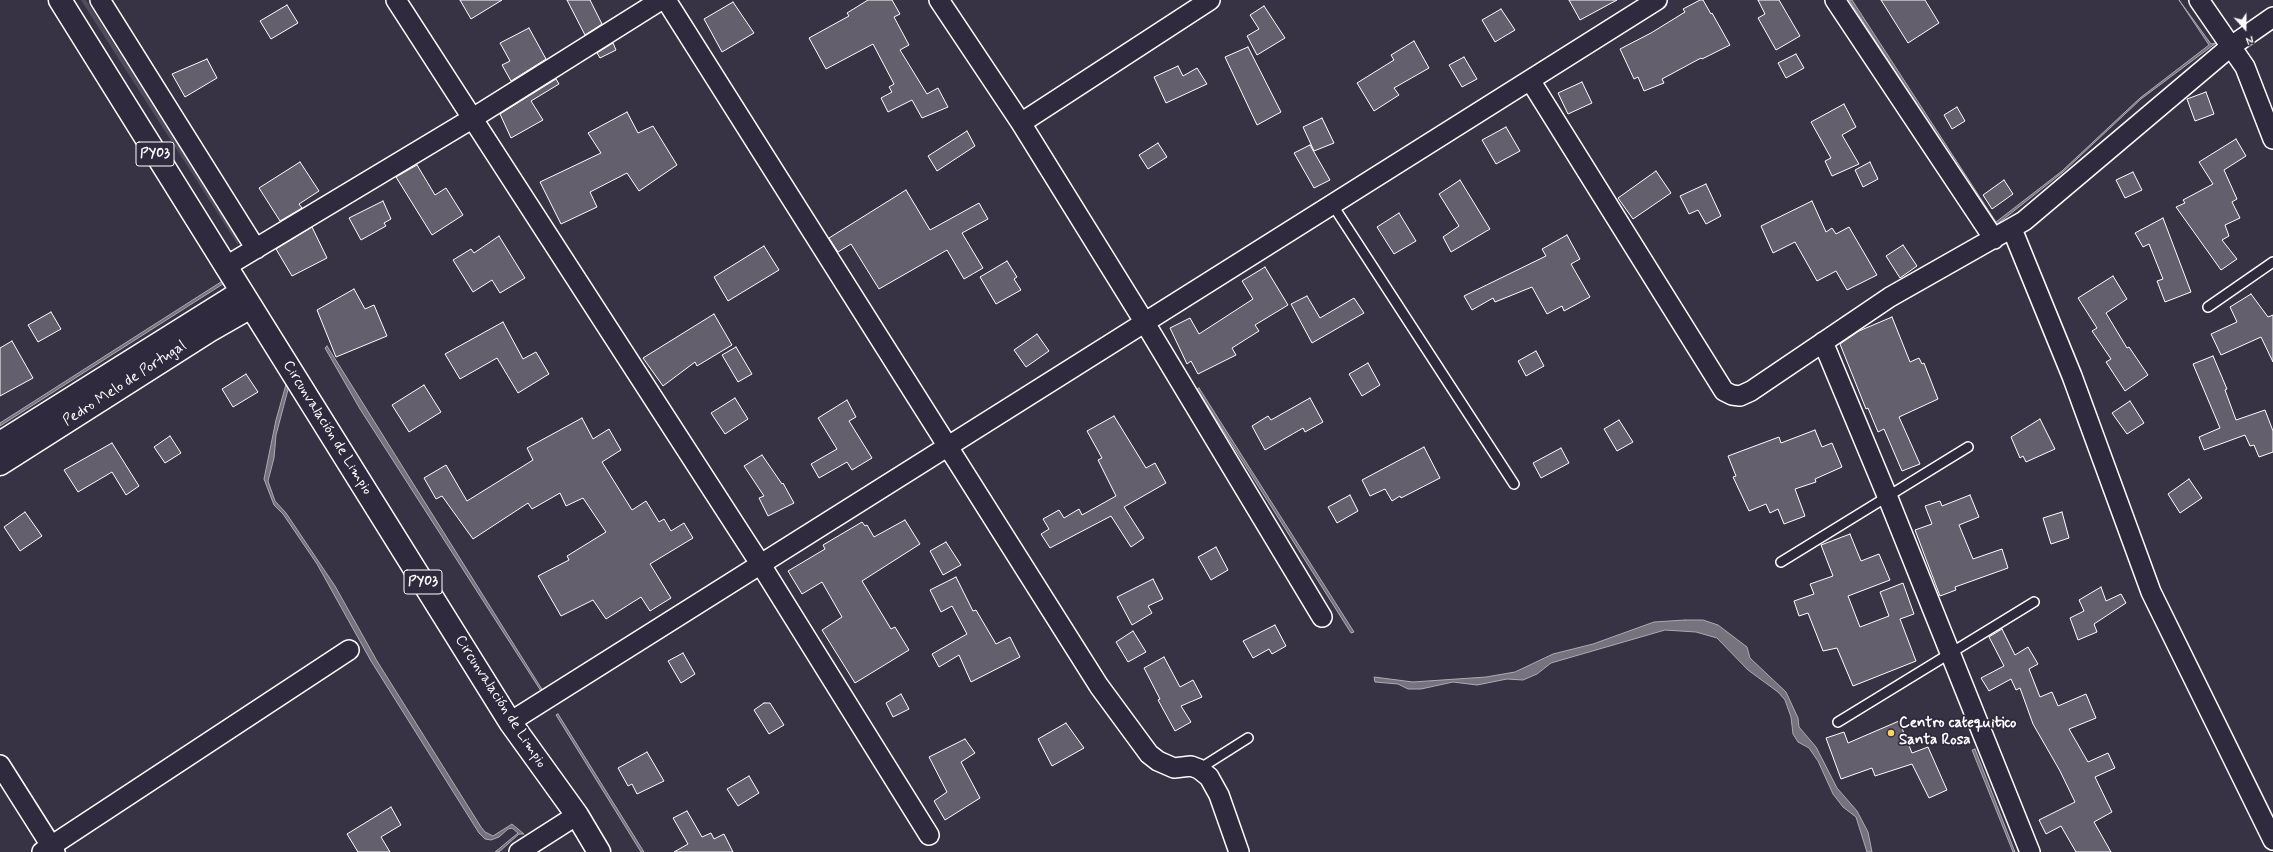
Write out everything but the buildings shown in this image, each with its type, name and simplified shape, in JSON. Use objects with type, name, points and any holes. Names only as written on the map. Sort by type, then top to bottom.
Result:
[{"type":"main road","name":"Circunvalación de Limpio","points":[[60,0],[510,722],[577,815],[600,852]]},
{"type":"main road","name":"Pedro Melo de Portugal","points":[[0,443],[246,299]]},
{"type":"main road","name":"Pedro Melo de Portugal","points":[[0,464],[209,331],[246,299]]},
{"type":"street","points":[[100,0],[256,249]]},
{"type":"street","points":[[396,0],[761,565],[929,836]]},
{"type":"street","points":[[225,267],[473,118],[660,0]]},
{"type":"street","points":[[666,0],[949,446],[1046,605],[1099,686],[1130,729],[1150,754],[1158,761],[1174,768],[1191,766],[1199,769],[1209,777],[1219,795],[1238,852]]},
{"type":"street","points":[[939,0],[1021,123],[1145,323],[1322,617]]},
{"type":"street","points":[[1021,123],[1210,0]]},
{"type":"street","points":[[510,722],[1657,0]]},
{"type":"street","points":[[1835,0],[1994,239]]},
{"type":"street","points":[[2199,0],[2230,47],[2239,56],[2245,67],[2273,140]]},
{"type":"street","points":[[1530,80],[1724,391],[1740,396],[1751,391],[1890,297],[2012,229],[2230,47],[2273,17]]},
{"type":"street","points":[[2012,229],[2072,376],[2151,592],[2273,840]]},
{"type":"street","points":[[1823,342],[1888,498],[2030,852]]},
{"type":"street","points":[[0,765],[49,850],[349,650]]},
{"type":"street","points":[[519,852],[577,815]]},
{"type":"lane","points":[[1332,204],[1514,484]]},
{"type":"lane","points":[[2208,307],[2273,262]]},
{"type":"lane","points":[[1781,562],[1888,498],[1968,447]]},
{"type":"lane","points":[[1838,722],[2034,602]]},
{"type":"lane","points":[[1199,769],[1248,738]]},
{"type":"shaded area","points":[[81,0],[86,0],[238,239],[238,245]]},
{"type":"shaded area","points":[[1849,0],[1852,0],[1996,222],[2062,171],[2140,98],[2209,45],[2179,0],[2211,44],[2216,43],[2141,99],[2063,172],[1995,226]]},
{"type":"shaded area","points":[[224,280],[226,282],[0,426],[0,423]]},
{"type":"shaded area","points":[[327,346],[543,691],[541,691],[360,409],[325,348]]},
{"type":"shaded area","points":[[287,381],[290,382],[276,435],[274,458],[268,481],[275,501],[286,513],[335,586],[377,661],[481,827],[485,832],[493,836],[512,824],[524,834],[519,834],[499,852],[495,852],[518,833],[512,828],[508,829],[499,837],[491,840],[485,839],[479,833],[371,661],[317,564],[283,514],[274,505],[264,479],[276,420]]},
{"type":"shaded area","points":[[1199,388],[1354,632],[1351,633],[1197,389]]},
{"type":"shaded area","points":[[1703,620],[1718,625],[1747,647],[1750,658],[1786,692],[1798,718],[1799,727],[1816,747],[1837,788],[1857,811],[1868,832],[1872,852],[1867,852],[1856,817],[1843,807],[1833,794],[1818,761],[1809,748],[1798,742],[1793,734],[1791,717],[1785,700],[1778,692],[1748,670],[1717,638],[1696,632],[1665,630],[1551,663],[1537,674],[1523,680],[1507,679],[1477,685],[1453,682],[1421,689],[1408,689],[1398,684],[1375,682],[1374,677],[1413,682],[1486,677],[1515,672],[1553,654],[1593,644],[1654,622]]},
{"type":"shaded area","points":[[558,714],[644,852],[641,852],[556,715]]},
{"type":"shaded area","points":[[1975,749],[2015,852],[2013,852],[1972,750]]},
{"type":"place","name":"Centro catequitico Santa Rosa","points":[[1891,733]]}]
